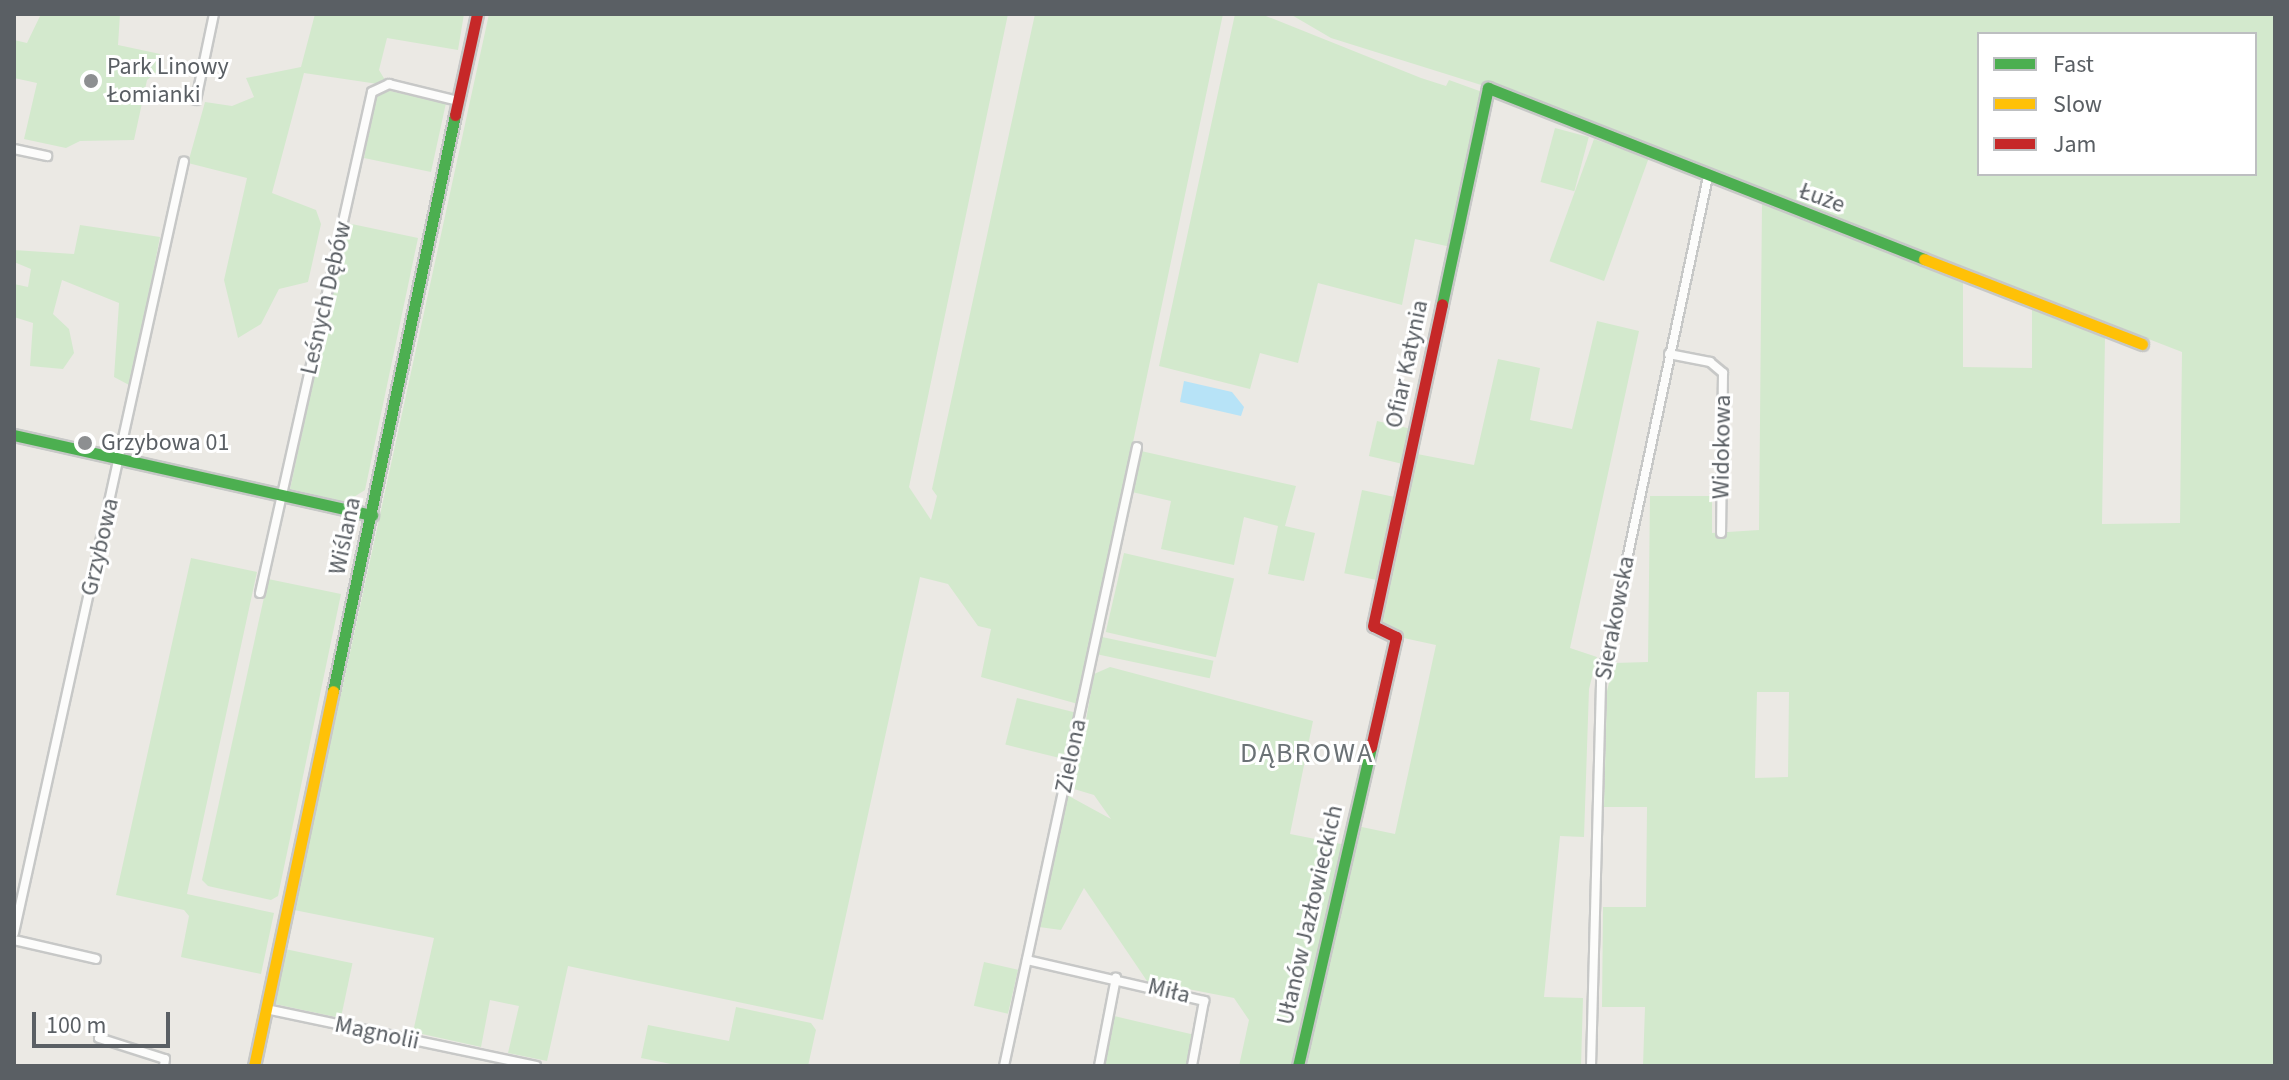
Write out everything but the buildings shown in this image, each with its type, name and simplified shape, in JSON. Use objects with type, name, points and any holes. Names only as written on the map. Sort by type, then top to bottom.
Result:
[{"type":"street","points":[[196,100],[214,14]]},
{"type":"street","name":"Wiślana","points":[[254,1066],[477,14]]},
{"type":"street","name":"Leśnych Dębów","points":[[260,593],[372,92],[389,84],[458,101]]},
{"type":"street","name":"Łuże","points":[[1488,88],[1708,177],[2142,344]]},
{"type":"street","name":"Ofiar Katynia","points":[[1394,634],[1373,626],[1488,88]]},
{"type":"street","points":[[14,149],[47,156]]},
{"type":"street","name":"Grzybowa","points":[[14,933],[184,161]]},
{"type":"street","name":"Sierakowska","points":[[1591,1066],[1599,694],[1708,177]]},
{"type":"street","name":"Widokowa","points":[[1669,354],[1710,362],[1723,373],[1721,533]]},
{"type":"street","points":[[14,435],[372,515]]},
{"type":"street","name":"Zielona","points":[[1004,1066],[1137,447]]},
{"type":"street","name":"Ułanów Jazłowieckich","points":[[1298,1066],[1394,634]]},
{"type":"street","points":[[14,940],[96,959]]},
{"type":"street","name":"Miła","points":[[1027,960],[1116,978],[1204,1001],[1192,1066]]},
{"type":"street","name":"Miła","points":[[1099,1066],[1116,978]]},
{"type":"street","name":"Magnolii","points":[[266,1009],[536,1066]]},
{"type":"street","points":[[99,1038],[165,1059],[164,1066]]},
{"type":"green space","name":"Park Linowy Łomianki","points":[[41,14],[120,14],[118,45],[160,54],[159,70],[147,80],[134,140],[80,141],[66,148],[24,139],[37,83],[14,78],[14,40],[27,43]]},
{"type":"green space","points":[[315,14],[464,14],[458,50],[387,38],[379,70],[385,80],[378,84],[304,73],[272,193],[316,210],[321,224],[308,282],[279,289],[261,324],[238,338],[224,280],[247,178],[188,163],[205,102],[232,106],[254,97],[246,78],[301,67]]},
{"type":"green space","points":[[489,14],[1008,14],[909,487],[931,520],[937,496],[932,489],[1035,14],[1223,14],[1078,704],[981,677],[991,629],[978,626],[948,584],[920,577],[823,1020],[568,966],[547,1061],[508,1053],[519,1006],[490,1000],[481,1047],[413,1032],[434,938],[294,910]]},
{"type":"green space","points":[[1235,14],[1261,14],[1421,78],[1446,86],[1449,80],[1485,93],[1451,247],[1415,239],[1402,305],[1318,283],[1298,363],[1260,353],[1250,389],[1159,366]]},
{"type":"green space","points":[[1290,14],[2275,14],[2275,1066],[1643,1066],[1645,1007],[1602,1007],[1603,907],[1646,907],[1647,807],[1604,807],[1607,691],[1614,663],[1648,662],[1650,496],[1712,496],[1712,533],[1759,530],[1762,203],[1963,281],[1963,367],[2032,368],[2032,308],[2105,337],[2102,524],[2180,523],[2182,352],[1552,107],[1331,38]],"holes":[[[1757,692],[1789,692],[1788,777],[1755,778]]]},
{"type":"green space","points":[[381,89],[446,103],[431,172],[364,158],[376,91]]},
{"type":"green space","points":[[1555,128],[1589,137],[1574,191],[1541,182]]},
{"type":"green space","points":[[1594,139],[1649,159],[1604,281],[1550,261]]},
{"type":"green space","points":[[347,223],[418,238],[365,490],[346,502],[290,489]]},
{"type":"green space","points":[[80,225],[160,237],[131,386],[114,377],[119,303],[62,280],[53,314],[69,329],[74,353],[63,369],[30,366],[33,323],[14,317],[14,284],[28,287],[31,269],[14,262],[14,250],[74,254]]},
{"type":"green space","points":[[1597,321],[1639,331],[1570,648],[1597,657],[1589,689],[1584,837],[1560,836],[1544,997],[1583,998],[1581,1066],[1304,1066],[1357,826],[1395,834],[1436,645],[1399,637],[1376,624],[1412,453],[1474,465],[1498,359],[1540,368],[1530,420],[1572,429]]},
{"type":"green space","points":[[1377,421],[1413,429],[1405,464],[1369,456]]},
{"type":"green space","points":[[1141,451],[1296,486],[1285,526],[1315,533],[1304,581],[1268,574],[1278,526],[1244,517],[1234,565],[1161,549],[1171,501],[1132,492]]},
{"type":"green space","points":[[1362,490],[1399,498],[1381,581],[1344,573]]},
{"type":"green space","points":[[1124,553],[1234,578],[1216,657],[1106,632]]},
{"type":"green space","points":[[191,558],[257,572],[187,894],[274,913],[261,974],[181,957],[189,916],[184,910],[116,895]]},
{"type":"green space","points":[[268,579],[341,594],[278,896],[271,900],[208,886],[202,880]]},
{"type":"green space","points":[[1102,637],[1214,661],[1210,678],[1098,655]]},
{"type":"green space","points":[[1110,667],[1313,721],[1290,834],[1346,845],[1295,1066],[1239,1066],[1249,1020],[1234,998],[1147,981],[1084,888],[1061,930],[1039,927],[1067,795],[1111,819],[1094,795],[1074,789],[1094,674]]},
{"type":"green space","points":[[1017,698],[1074,712],[1063,759],[1005,745]]},
{"type":"green space","points":[[285,949],[352,963],[341,1018],[273,1004]]},
{"type":"green space","points":[[984,962],[1018,970],[1008,1014],[974,1006]]},
{"type":"green space","points":[[736,1007],[811,1023],[816,1030],[808,1066],[681,1066],[641,1058],[648,1025],[729,1041]]},
{"type":"green space","points":[[1114,1016],[1195,1035],[1188,1066],[1103,1066]]},
{"type":"water","points":[[1184,381],[1232,392],[1244,407],[1241,416],[1180,402]]},
{"type":"traffic: fast","points":[[1442,304],[1488,88],[1924,259]]},
{"type":"traffic: fast","points":[[333,691],[455,115]]},
{"type":"traffic: fast","points":[[14,435],[372,515]]},
{"type":"traffic: fast","points":[[1298,1066],[1371,747]]},
{"type":"traffic: slow","points":[[1924,259],[2142,344]]},
{"type":"traffic: slow","points":[[254,1066],[333,691]]},
{"type":"traffic: jam","points":[[455,115],[477,14]]},
{"type":"traffic: jam","points":[[1371,747],[1396,637],[1373,626],[1442,304]]},
{"type":"place","name":"Park Linowy Łomianki","points":[[91,81]]},
{"type":"place","name":"Grzybowa 01","points":[[85,443]]},
{"type":"district","name":"DĄBROWA","points":[[1307,753]]}]
